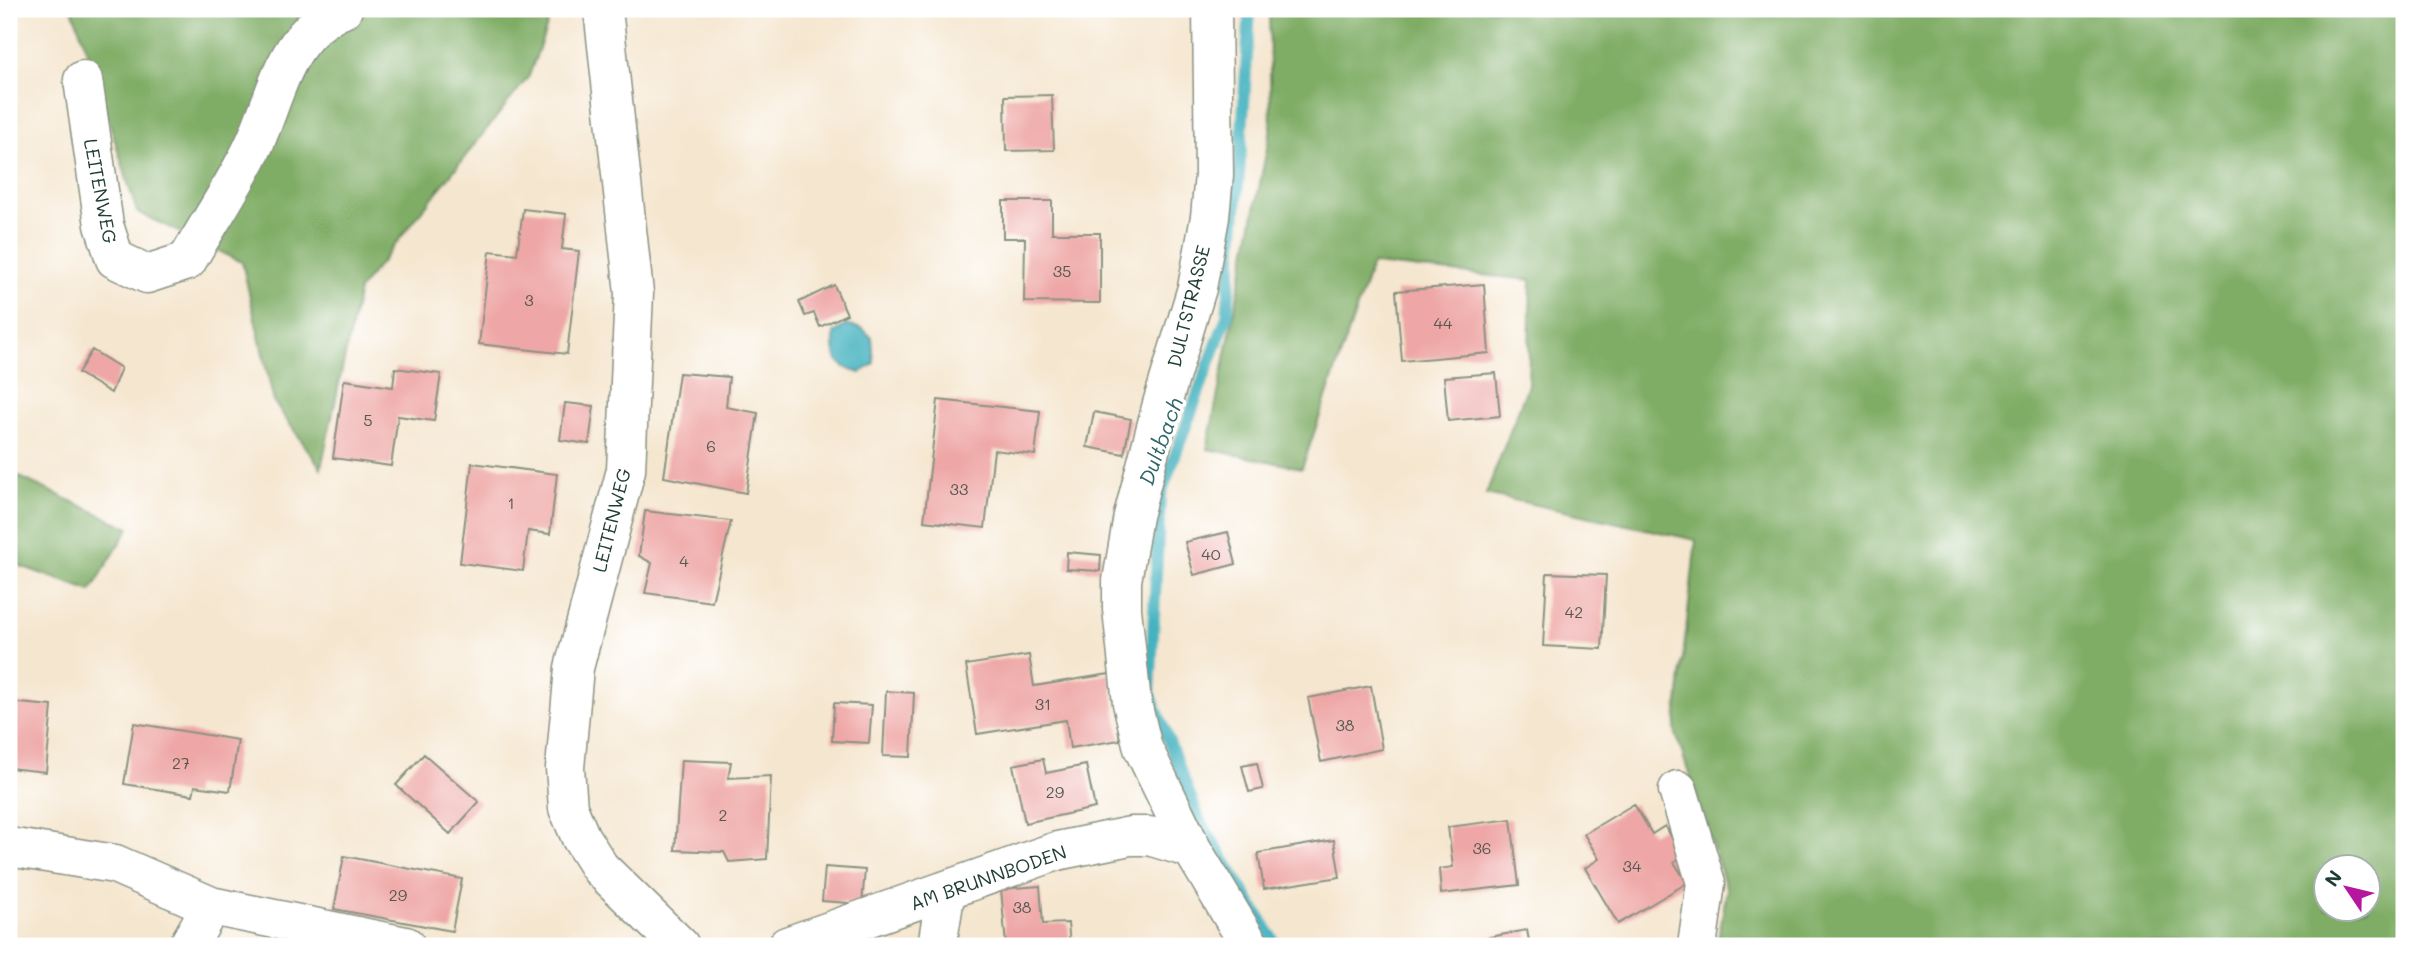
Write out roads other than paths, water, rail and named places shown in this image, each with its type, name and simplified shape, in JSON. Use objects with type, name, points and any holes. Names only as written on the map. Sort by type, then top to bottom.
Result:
[{"type":"street","name":"LEITENWEG","points":[[83,80],[104,225],[115,259],[147,274],[187,261],[252,149],[290,56],[306,32],[343,9]]},
{"type":"street","name":"LEITENWEG","points":[[603,9],[634,293],[626,470],[574,668],[565,768],[568,808],[581,838],[600,868],[680,946]]},
{"type":"street","name":"DULTSTRASSE","points":[[1212,9],[1214,175],[1210,217],[1197,288],[1162,404],[1133,516],[1122,581],[1122,609],[1132,704],[1143,748],[1192,849],[1250,946]]},
{"type":"street","points":[[1678,790],[1706,883],[1698,946]]},
{"type":"street","name":"AM BRUNNBODEN","points":[[787,946],[1057,851],[1129,836],[1149,836],[1192,849]]},
{"type":"street","points":[[9,847],[115,864],[211,906],[407,946]]},
{"type":"street","points":[[936,946],[946,890]]},
{"type":"street","points":[[188,946],[211,906]]},
{"type":"water","points":[[846,325],[863,329],[872,338],[874,364],[860,373],[845,367],[835,355],[834,333]]},
{"type":"waterway","name":"Dultbach","points":[[1250,9],[1227,316],[1160,496],[1150,693],[1200,821],[1277,946]]}]
